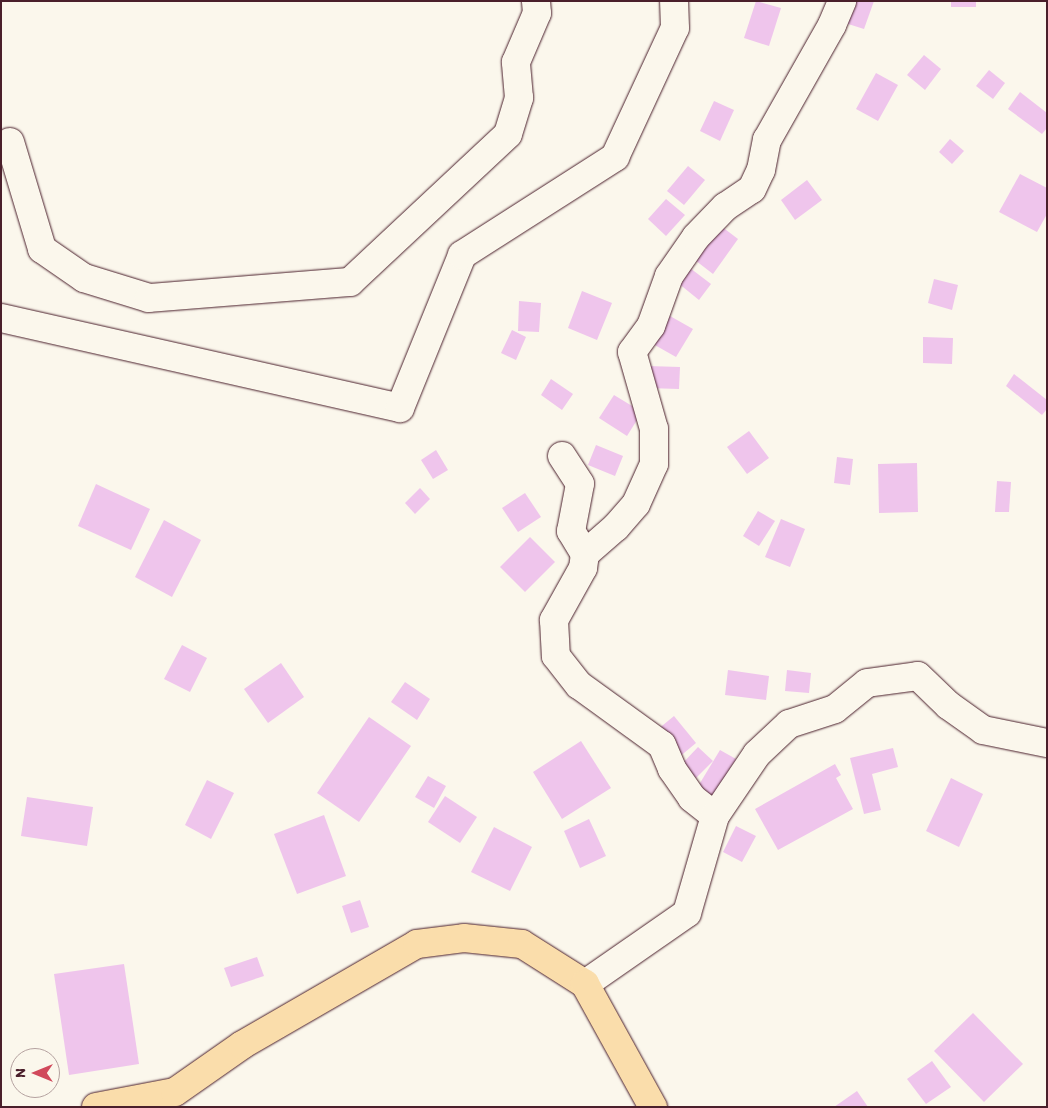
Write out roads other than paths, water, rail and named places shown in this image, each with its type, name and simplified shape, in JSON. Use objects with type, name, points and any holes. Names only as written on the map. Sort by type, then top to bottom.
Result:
[{"type":"main road","points":[[96,1107],[175,1092],[242,1045],[417,944],[464,938],[522,944],[585,984],[653,1107]]},
{"type":"street","points":[[10,142],[42,249],[84,278],[149,298],[350,282],[508,134],[519,98],[516,62],[537,13],[536,1]]},
{"type":"street","points":[[1,318],[400,408],[462,255],[615,157],[675,28],[674,1]]},
{"type":"street","points":[[715,816],[692,798],[672,769],[662,745],[579,685],[556,656],[554,620],[583,568],[585,554],[636,504],[654,464],[654,429],[632,352],[651,326],[668,276],[696,237],[725,207],[752,189],[761,170],[767,140],[832,25],[842,1]]},
{"type":"street","points":[[562,456],[580,484],[571,531],[585,554]]},
{"type":"street","points":[[585,984],[687,913],[715,816],[757,754],[789,724],[835,709],[867,683],[918,676],[948,705],[983,730],[1047,743]]}]
